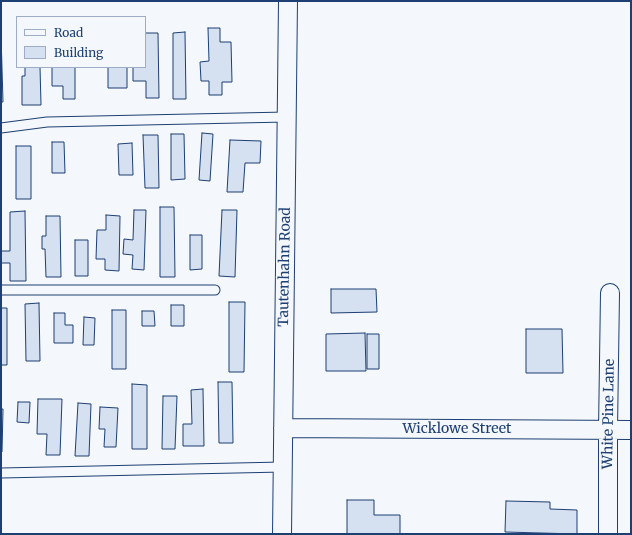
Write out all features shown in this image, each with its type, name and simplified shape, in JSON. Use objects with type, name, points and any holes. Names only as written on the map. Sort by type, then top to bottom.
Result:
[{"type":"street","name":"Tautenhahn Road","points":[[282,534],[288,1]]},
{"type":"street","name":"White Pine Lane","points":[[608,534],[610,294]]},
{"type":"street","name":"Wicklowe Street","points":[[283,428],[631,430]]},
{"type":"lane","points":[[1,128],[47,122],[287,117]]},
{"type":"lane","points":[[1,290],[215,290]]},
{"type":"lane","points":[[1,473],[282,467]]},
{"type":"building","points":[[208,28],[220,28],[220,42],[231,42],[232,82],[222,82],[222,95],[209,95],[209,81],[201,81],[200,62],[209,61]]},
{"type":"building","points":[[185,32],[186,99],[173,99],[173,33]]},
{"type":"building","points":[[146,33],[158,33],[159,98],[146,98],[146,81],[133,81],[133,68],[146,68]]},
{"type":"building","points":[[1,35],[3,102],[1,102]]},
{"type":"building","points":[[25,68],[40,68],[41,105],[22,105],[22,76],[25,76]]},
{"type":"building","points":[[52,68],[75,68],[75,99],[63,99],[63,86],[52,86]]},
{"type":"building","points":[[108,68],[127,68],[127,88],[108,88]]},
{"type":"building","points":[[202,133],[213,134],[210,181],[199,180]]},
{"type":"building","points":[[171,134],[184,134],[185,179],[171,180]]},
{"type":"building","points":[[143,135],[158,135],[159,188],[145,188]]},
{"type":"building","points":[[230,140],[261,141],[260,163],[245,163],[243,192],[227,192]]},
{"type":"building","points":[[52,142],[64,142],[65,173],[52,173]]},
{"type":"building","points":[[132,143],[133,175],[119,175],[118,144]]},
{"type":"building","points":[[16,146],[31,146],[31,199],[16,199]]},
{"type":"building","points":[[160,207],[174,207],[175,277],[160,277]]},
{"type":"building","points":[[134,210],[146,210],[144,270],[132,269],[133,255],[123,254],[124,239],[133,240]]},
{"type":"building","points":[[222,210],[237,210],[235,277],[219,276]]},
{"type":"building","points":[[25,211],[26,281],[10,281],[10,263],[1,263],[1,251],[10,251],[10,212]]},
{"type":"building","points":[[106,215],[120,216],[119,271],[105,270],[105,259],[96,259],[97,230],[106,230]]},
{"type":"building","points":[[46,216],[60,216],[61,277],[46,277],[45,249],[42,249],[42,236],[46,236]]},
{"type":"building","points":[[190,235],[202,235],[202,269],[190,270]]},
{"type":"building","points":[[75,240],[88,240],[88,276],[75,276]]},
{"type":"building","points":[[331,289],[376,289],[377,312],[331,313]]},
{"type":"building","points":[[229,302],[245,302],[244,372],[229,372]]},
{"type":"building","points":[[39,303],[40,361],[26,361],[25,304]]},
{"type":"building","points":[[171,305],[184,305],[184,326],[171,326]]},
{"type":"building","points":[[1,308],[7,308],[7,365],[1,365]]},
{"type":"building","points":[[112,310],[126,310],[126,369],[112,369]]},
{"type":"building","points":[[142,311],[154,311],[155,326],[142,326]]},
{"type":"building","points":[[54,313],[65,313],[65,325],[73,325],[73,343],[54,343]]},
{"type":"building","points":[[84,317],[95,318],[94,345],[83,345]]},
{"type":"building","points":[[526,329],[562,329],[563,373],[526,373]]},
{"type":"building","points":[[365,333],[366,371],[326,371],[326,334]]},
{"type":"building","points":[[367,334],[379,334],[379,369],[367,369]]},
{"type":"building","points":[[218,382],[232,382],[233,443],[219,443]]},
{"type":"building","points":[[132,384],[147,385],[147,449],[132,449]]},
{"type":"building","points":[[203,389],[204,446],[183,446],[183,424],[192,424],[191,390]]},
{"type":"building","points":[[163,396],[177,396],[175,449],[162,449]]},
{"type":"building","points":[[38,399],[62,399],[60,455],[46,455],[47,434],[37,434]]},
{"type":"building","points":[[18,402],[30,402],[29,423],[17,422]]},
{"type":"building","points":[[78,403],[91,404],[89,456],[75,456]]},
{"type":"building","points":[[100,407],[118,408],[116,447],[104,447],[105,429],[99,429]]},
{"type":"building","points":[[1,409],[3,409],[2,452],[1,452]]},
{"type":"building","points":[[347,500],[374,500],[374,515],[400,515],[400,534],[347,534]]},
{"type":"building","points":[[506,501],[550,502],[550,509],[577,510],[577,534],[505,532]]}]
